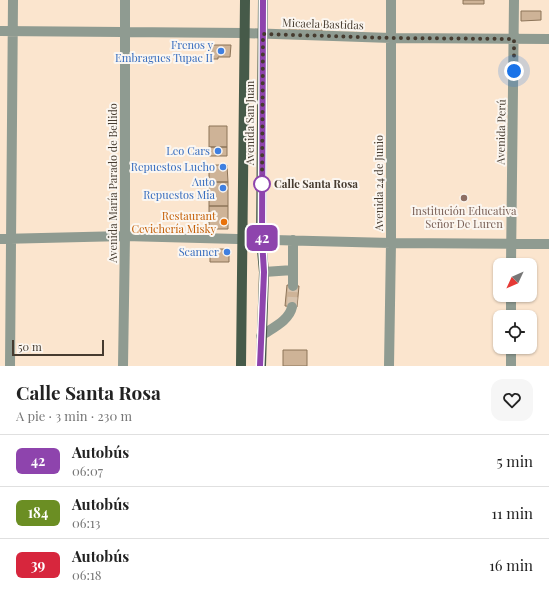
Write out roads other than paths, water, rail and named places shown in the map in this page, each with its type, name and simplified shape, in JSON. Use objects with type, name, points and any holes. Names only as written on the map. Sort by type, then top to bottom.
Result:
[{"type":"main road","name":"Avenida San Juan","points":[[241,366],[244,0]]},
{"type":"main road","name":"Avenida San Juan","points":[[260,366],[264,272],[262,240],[263,0]]},
{"type":"street","points":[[10,366],[5,239],[14,31],[13,0]]},
{"type":"street","name":"Avenida María Parado de Bellido","points":[[123,366],[126,236],[125,0]]},
{"type":"street","name":"Avenida 24 de Junio","points":[[389,366],[391,243],[391,0]]},
{"type":"street","name":"Avenida Perú","points":[[511,258],[514,0]]},
{"type":"street","name":"Micaela Bastidas","points":[[0,31],[244,33],[391,38],[549,39]]},
{"type":"street","points":[[5,239],[126,236],[391,243],[549,244]]},
{"type":"street","points":[[293,240],[293,286]]},
{"type":"street","points":[[264,272],[293,270]]},
{"type":"street","points":[[261,336],[289,315],[292,307]]},
{"type":"street","points":[[511,354],[511,366]]},
{"type":"tunnel","points":[[292,307],[293,286]]},
{"type":"place","name":"Frenos y Embragues Tupac II","points":[[221,51]]},
{"type":"place","name":"Leo Cars","points":[[218,151]]},
{"type":"place","name":"Repuestos Lucho","points":[[223,167]]},
{"type":"place","name":"Calle Santa Rosa","points":[[262,184]]},
{"type":"place","name":"Auto Repuestos Mia","points":[[223,188]]},
{"type":"place","name":"Institución Educativa Señor De Luren","points":[[464,198]]},
{"type":"place","name":"Restaurant Cevichería Misky","points":[[224,222]]},
{"type":"place","name":"Scanner","points":[[227,252]]}]
